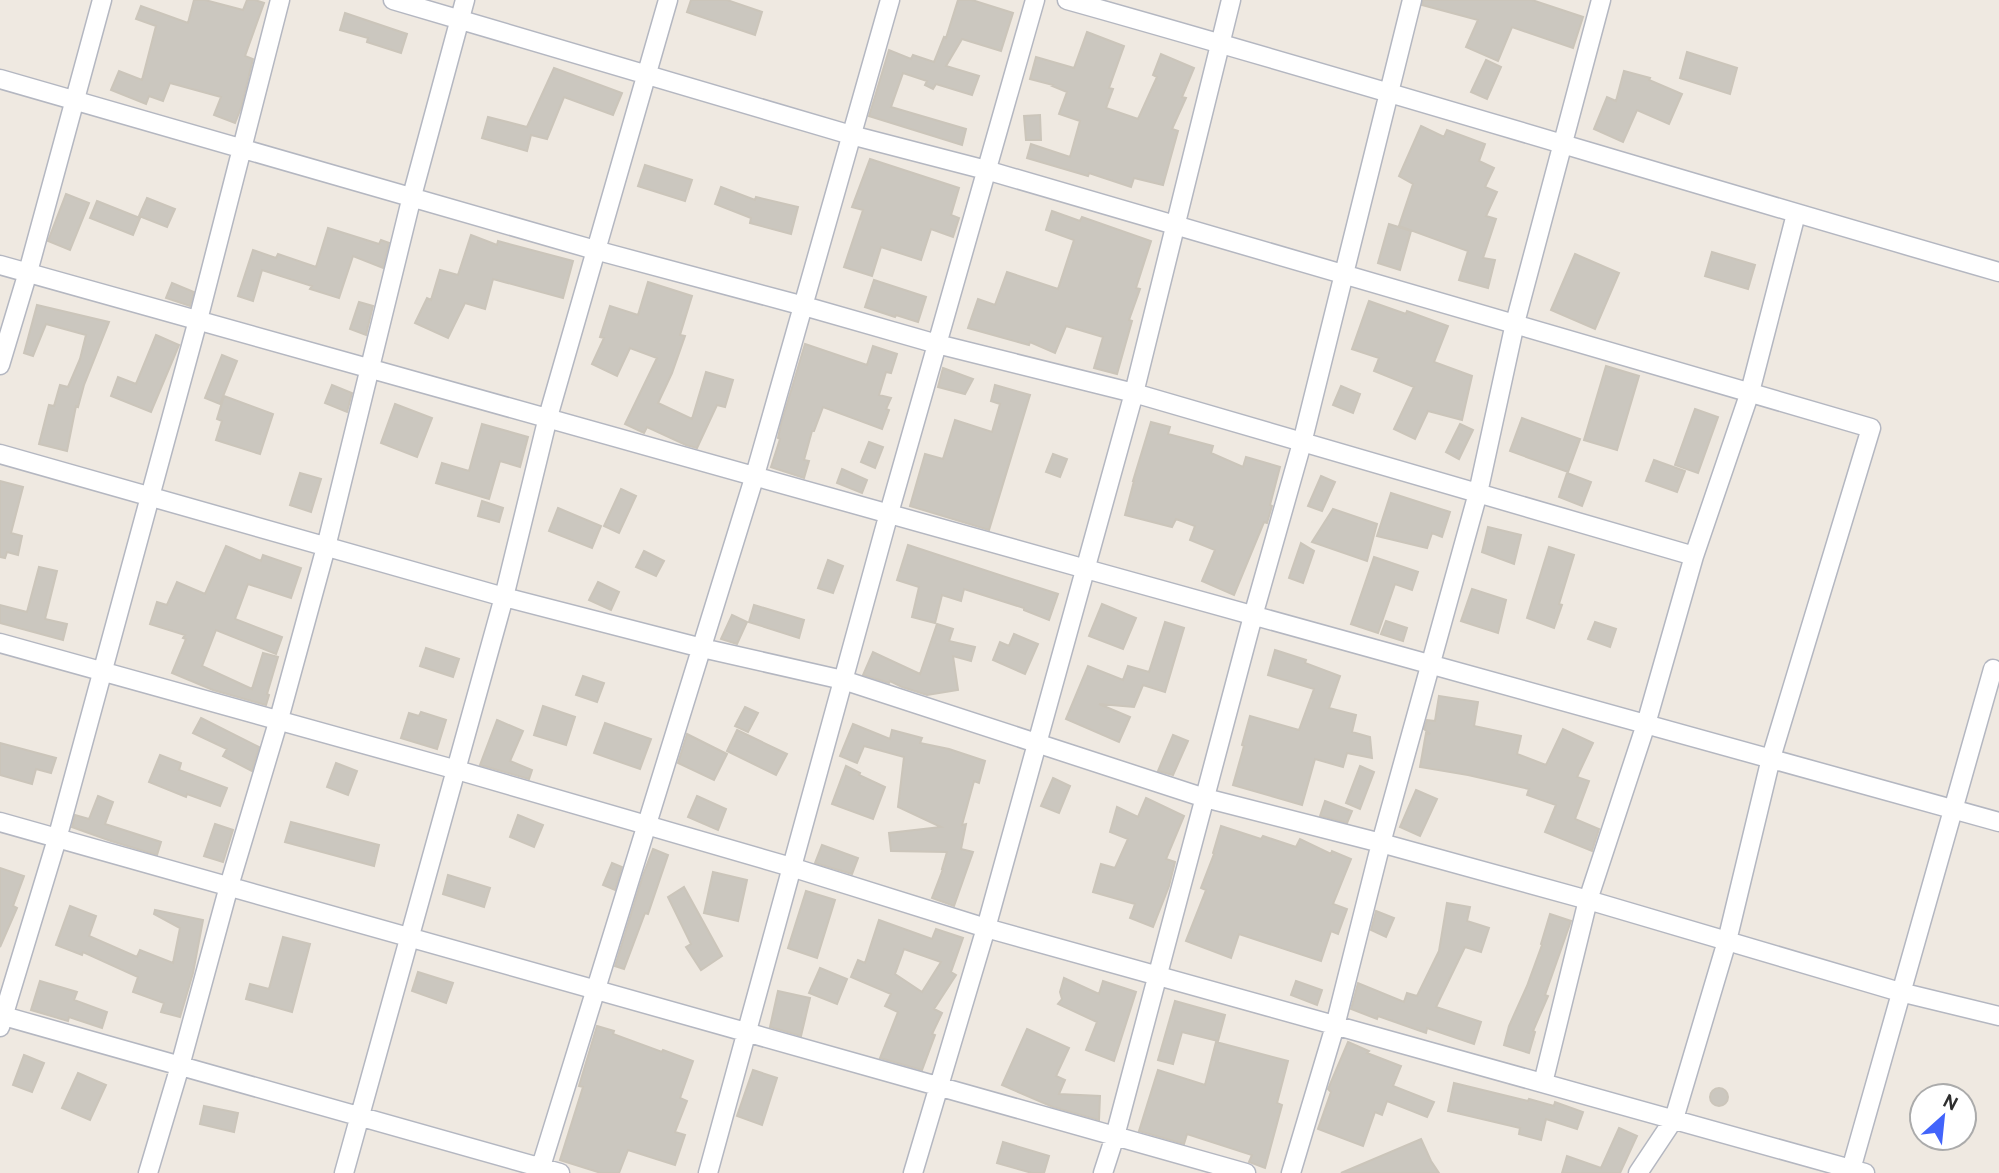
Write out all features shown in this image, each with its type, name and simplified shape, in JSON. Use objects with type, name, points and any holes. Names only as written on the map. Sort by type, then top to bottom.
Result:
[{"type":"street","points":[[0,365],[29,272],[102,0]]},
{"type":"street","points":[[280,0],[198,320],[103,671],[57,839],[1,1019],[360,1116],[540,1170],[560,1173]]},
{"type":"street","points":[[393,0],[851,135],[986,170],[1871,428],[1771,758],[1727,941],[1674,1119],[1638,1173]]},
{"type":"street","points":[[148,1173],[326,547],[412,196],[465,0]]},
{"type":"street","points":[[344,1173],[504,597],[548,417],[668,0]]},
{"type":"street","points":[[540,1170],[755,475],[890,0]]},
{"type":"street","points":[[708,1173],[889,513],[1035,0]]},
{"type":"street","points":[[1067,0],[1999,272]]},
{"type":"street","points":[[913,1173],[986,928],[1134,393],[1231,0]]},
{"type":"street","points":[[1103,1173],[1158,977],[1253,616],[1303,443],[1412,0]]},
{"type":"street","points":[[1291,1173],[1335,1026],[1381,843],[1478,494],[1516,323],[1601,0]]},
{"type":"street","points":[[0,79],[595,250],[937,344],[1134,393],[1694,556]]},
{"type":"street","points":[[1543,1083],[1588,900],[1646,724],[1694,556],[1750,392],[1796,214]]},
{"type":"street","points":[[0,265],[1999,822]]},
{"type":"street","points":[[0,454],[504,597],[702,648],[843,680],[1205,798],[1381,843],[1588,900],[1900,992],[1999,1016]]},
{"type":"street","points":[[0,643],[457,770],[791,867],[986,928],[1855,1172],[1900,992],[1993,669]]},
{"type":"street","points":[[0,822],[1246,1173]]},
{"type":"building","points":[[194,0],[205,0],[243,10],[247,0],[264,3],[245,56],[253,59],[235,123],[214,115],[221,97],[170,83],[163,101],[149,96],[146,104],[111,90],[119,71],[142,80],[156,26],[136,19],[141,6],[188,23]]},
{"type":"building","points":[[691,0],[727,0],[762,12],[755,35],[687,12]]},
{"type":"building","points":[[958,0],[972,0],[1013,13],[1001,51],[962,39],[946,66],[979,76],[972,95],[936,84],[933,89],[925,85],[927,81],[903,73],[891,107],[966,129],[962,145],[869,116],[889,50],[911,59],[913,55],[934,62],[944,37],[946,38]]},
{"type":"building","points":[[1423,0],[1532,0],[1583,17],[1573,48],[1512,27],[1498,61],[1466,47],[1478,20],[1422,5]]},
{"type":"building","points":[[345,13],[407,34],[401,53],[367,42],[368,38],[340,30]]},
{"type":"building","points":[[1087,32],[1124,46],[1109,88],[1113,89],[1106,108],[1138,119],[1157,77],[1153,75],[1161,54],[1194,68],[1182,97],[1186,98],[1172,129],[1178,131],[1163,185],[1134,178],[1131,187],[1089,173],[1088,176],[1027,158],[1031,144],[1070,157],[1080,121],[1059,114],[1067,92],[1030,79],[1036,57],[1074,68]]},
{"type":"building","points":[[1687,52],[1737,68],[1730,94],[1680,78]]},
{"type":"building","points":[[1486,60],[1501,67],[1487,99],[1471,92]]},
{"type":"building","points":[[554,68],[622,93],[613,115],[564,97],[547,139],[531,135],[527,151],[482,138],[488,117],[527,127]]},
{"type":"building","points":[[1624,71],[1650,78],[1649,80],[1682,94],[1669,124],[1637,110],[1623,142],[1594,129],[1607,97],[1616,101]]},
{"type":"building","points":[[1040,115],[1041,140],[1026,140],[1024,116]]},
{"type":"building","points":[[1421,126],[1444,137],[1447,130],[1485,144],[1479,161],[1494,168],[1485,187],[1497,192],[1486,216],[1496,219],[1483,258],[1495,260],[1488,288],[1459,280],[1468,251],[1399,226],[1413,184],[1399,176]]},
{"type":"building","points":[[870,159],[959,188],[951,215],[959,218],[953,237],[931,229],[921,260],[881,247],[872,276],[844,267],[863,210],[852,207]]},
{"type":"building","points":[[645,165],[692,180],[685,201],[638,186]]},
{"type":"building","points":[[721,187],[755,200],[756,197],[798,207],[791,234],[750,223],[751,218],[715,204]]},
{"type":"building","points":[[66,194],[89,203],[70,250],[48,241]]},
{"type":"building","points":[[147,198],[175,209],[167,227],[139,216]]},
{"type":"building","points":[[97,201],[140,218],[133,235],[90,218]]},
{"type":"building","points":[[1052,211],[1080,221],[1082,217],[1151,241],[1136,288],[1140,289],[1129,320],[1132,321],[1117,374],[1094,368],[1103,337],[1066,326],[1055,353],[1030,342],[1029,345],[968,328],[978,299],[995,305],[1007,272],[1058,289],[1074,240],[1046,230]]},
{"type":"building","points":[[1389,224],[1411,231],[1400,270],[1378,263]]},
{"type":"building","points":[[328,228],[379,244],[381,240],[389,243],[383,268],[353,256],[339,298],[262,270],[253,301],[238,296],[253,250],[276,258],[278,254],[316,267]]},
{"type":"building","points":[[471,235],[497,245],[498,241],[573,261],[563,298],[493,279],[485,309],[465,303],[448,338],[415,323],[427,298],[431,300],[440,270],[458,275]]},
{"type":"building","points":[[1712,252],[1755,265],[1748,289],[1705,276]]},
{"type":"building","points":[[1575,254],[1619,273],[1595,329],[1551,310]]},
{"type":"building","points":[[874,280],[926,297],[918,322],[865,307]]},
{"type":"building","points":[[648,282],[692,296],[680,335],[685,336],[658,403],[692,419],[706,372],[733,380],[725,407],[717,405],[697,448],[647,427],[644,433],[625,424],[657,358],[630,348],[617,376],[592,364],[604,338],[600,337],[610,306],[638,315]]},
{"type":"building","points":[[172,283],[194,292],[190,306],[166,298]]},
{"type":"building","points":[[1369,301],[1448,326],[1434,362],[1472,376],[1462,420],[1428,411],[1415,439],[1394,429],[1414,387],[1374,371],[1379,358],[1352,349]]},
{"type":"building","points":[[359,302],[373,306],[366,335],[350,329]]},
{"type":"building","points":[[37,305],[109,322],[78,407],[76,406],[67,451],[39,444],[49,405],[54,406],[60,385],[68,387],[80,359],[86,335],[46,324],[33,356],[24,353]]},
{"type":"building","points":[[156,335],[179,345],[151,412],[111,396],[118,377],[136,384]]},
{"type":"building","points":[[805,344],[867,365],[873,346],[897,354],[891,373],[886,372],[879,395],[891,398],[882,429],[823,407],[812,431],[804,460],[809,461],[804,478],[771,467]]},
{"type":"building","points":[[222,355],[237,361],[220,404],[205,398]]},
{"type":"building","points":[[1606,366],[1639,376],[1617,450],[1584,440]]},
{"type":"building","points":[[943,368],[973,379],[965,394],[938,387]]},
{"type":"building","points":[[332,385],[352,393],[347,412],[325,403]]},
{"type":"building","points":[[995,385],[1030,395],[989,530],[910,506],[925,454],[943,459],[955,420],[992,432],[1000,404],[991,401]]},
{"type":"building","points":[[1341,386],[1360,394],[1353,413],[1333,405]]},
{"type":"building","points":[[224,396],[273,414],[260,454],[216,440],[222,421],[217,419]]},
{"type":"building","points":[[395,404],[432,418],[417,457],[381,443]]},
{"type":"building","points":[[1695,409],[1718,417],[1698,473],[1675,465]]},
{"type":"building","points":[[1522,418],[1580,439],[1568,472],[1510,451]]},
{"type":"building","points":[[1151,422],[1170,427],[1168,434],[1213,446],[1211,453],[1243,467],[1246,457],[1280,467],[1267,523],[1264,522],[1234,595],[1202,581],[1215,550],[1190,540],[1195,526],[1176,519],[1172,527],[1125,515]]},
{"type":"building","points":[[482,424],[528,437],[520,467],[500,461],[489,499],[436,483],[442,463],[469,471]]},
{"type":"building","points":[[1460,424],[1473,430],[1459,459],[1446,452]]},
{"type":"building","points":[[869,442],[883,447],[875,468],[861,462]]},
{"type":"building","points":[[1053,454],[1067,459],[1060,477],[1046,472]]},
{"type":"building","points":[[1654,460],[1685,471],[1677,492],[1646,481]]},
{"type":"building","points":[[842,469],[867,480],[862,493],[837,483]]},
{"type":"building","points":[[300,473],[321,479],[311,512],[290,505]]},
{"type":"building","points":[[1567,473],[1591,482],[1582,506],[1559,497]]},
{"type":"building","points":[[1321,476],[1335,482],[1322,511],[1308,506]]},
{"type":"building","points":[[0,481],[23,487],[11,533],[22,536],[18,555],[7,552],[5,558],[0,557]]},
{"type":"building","points":[[621,489],[636,496],[619,533],[604,526]]},
{"type":"building","points":[[1391,493],[1450,512],[1442,537],[1432,533],[1427,548],[1377,536]]},
{"type":"building","points":[[482,501],[503,508],[499,522],[478,516]]},
{"type":"building","points":[[558,508],[601,526],[592,548],[549,531]]},
{"type":"building","points":[[1333,509],[1377,524],[1367,561],[1312,542]]},
{"type":"building","points":[[1488,527],[1521,535],[1514,564],[1482,552]]},
{"type":"building","points":[[1301,543],[1314,551],[1303,583],[1289,578]]},
{"type":"building","points":[[908,545],[1058,594],[1049,620],[1024,608],[964,589],[961,601],[942,595],[935,623],[912,617],[919,587],[897,580]]},
{"type":"building","points":[[226,546],[261,561],[263,555],[301,568],[291,598],[248,584],[235,619],[282,637],[276,654],[216,630],[202,666],[252,689],[263,653],[278,657],[266,705],[213,690],[172,673],[186,639],[183,638],[185,635],[150,624],[157,602],[167,605],[177,582],[205,594]]},
{"type":"building","points":[[1549,547],[1574,555],[1554,628],[1527,618]]},
{"type":"building","points":[[644,551],[664,561],[656,576],[636,567]]},
{"type":"building","points":[[1374,557],[1418,572],[1412,590],[1395,584],[1378,633],[1351,624]]},
{"type":"building","points":[[828,560],[843,566],[833,593],[818,588]]},
{"type":"building","points":[[39,567],[57,571],[45,619],[67,624],[63,640],[0,623],[0,605],[27,612]]},
{"type":"building","points":[[598,582],[619,592],[611,610],[589,600]]},
{"type":"building","points":[[1472,589],[1506,600],[1498,633],[1461,621]]},
{"type":"building","points":[[1102,604],[1136,618],[1123,649],[1089,636]]},
{"type":"building","points":[[754,605],[804,620],[799,638],[749,622]]},
{"type":"building","points":[[732,615],[747,622],[737,644],[721,639]]},
{"type":"building","points":[[1386,621],[1407,628],[1403,641],[1381,634]]},
{"type":"building","points":[[1165,622],[1184,628],[1165,692],[1143,685],[1134,707],[1099,704],[1130,717],[1119,742],[1066,719],[1088,666],[1123,680],[1128,666],[1149,672]]},
{"type":"building","points":[[1595,622],[1616,629],[1610,647],[1588,639]]},
{"type":"building","points":[[937,624],[953,629],[949,641],[975,647],[971,661],[953,656],[958,690],[927,695],[890,681],[889,683],[863,675],[873,652],[920,674]]},
{"type":"building","points":[[1014,634],[1038,644],[1025,674],[993,660],[1000,642],[1009,646]]},
{"type":"building","points":[[426,648],[459,659],[453,677],[420,666]]},
{"type":"building","points":[[1275,650],[1306,660],[1305,663],[1340,676],[1329,708],[1356,715],[1352,732],[1370,737],[1372,758],[1347,753],[1343,767],[1315,759],[1302,805],[1233,785],[1250,716],[1299,730],[1314,689],[1268,675]]},
{"type":"building","points":[[583,676],[604,683],[597,702],[576,695]]},
{"type":"building","points":[[1439,696],[1478,702],[1474,726],[1521,736],[1517,754],[1546,765],[1563,729],[1593,743],[1577,777],[1589,781],[1575,819],[1599,829],[1592,851],[1545,832],[1556,805],[1527,795],[1529,789],[1420,767],[1426,733],[1430,734],[1424,729],[1427,720],[1435,721]]},
{"type":"building","points":[[543,706],[575,717],[566,745],[534,735]]},
{"type":"building","points":[[745,707],[758,713],[748,732],[735,726]]},
{"type":"building","points":[[421,712],[446,720],[437,749],[401,738],[409,713],[419,716]]},
{"type":"building","points":[[201,718],[259,747],[252,771],[223,756],[227,749],[193,733]]},
{"type":"building","points":[[497,720],[523,731],[510,761],[532,770],[529,779],[480,765]]},
{"type":"building","points":[[605,723],[651,739],[640,769],[594,753]]},
{"type":"building","points":[[853,724],[890,739],[892,730],[922,738],[920,743],[985,761],[979,783],[974,781],[962,825],[966,824],[961,849],[973,852],[954,906],[932,898],[947,852],[891,851],[889,833],[941,827],[898,807],[904,757],[864,746],[857,763],[840,756]]},
{"type":"building","points":[[737,730],[787,754],[776,775],[727,751]]},
{"type":"building","points":[[687,734],[727,754],[714,780],[678,763]]},
{"type":"building","points":[[1173,735],[1188,741],[1173,775],[1158,771]]},
{"type":"building","points":[[0,743],[56,758],[51,773],[36,769],[32,784],[0,775]]},
{"type":"building","points":[[160,755],[181,763],[179,770],[227,788],[220,806],[187,794],[186,797],[149,782]]},
{"type":"building","points":[[336,763],[357,771],[348,795],[327,787]]},
{"type":"building","points":[[846,766],[885,787],[873,819],[832,804]]},
{"type":"building","points":[[1360,766],[1374,772],[1360,809],[1346,803]]},
{"type":"building","points":[[1053,778],[1070,786],[1059,813],[1041,806]]},
{"type":"building","points":[[1416,790],[1437,799],[1420,836],[1400,827]]},
{"type":"building","points":[[98,796],[113,802],[105,824],[161,842],[157,855],[72,827],[75,815],[89,819]]},
{"type":"building","points":[[697,796],[726,809],[718,830],[688,817]]},
{"type":"building","points":[[1146,798],[1184,816],[1166,859],[1175,862],[1153,927],[1130,918],[1135,904],[1093,892],[1101,864],[1115,868],[1128,839],[1110,832],[1117,807],[1138,817]]},
{"type":"building","points":[[1325,801],[1352,811],[1347,823],[1320,816]]},
{"type":"building","points":[[518,815],[543,825],[534,847],[510,837]]},
{"type":"building","points":[[291,822],[379,845],[374,866],[285,842]]},
{"type":"building","points":[[215,824],[233,830],[223,862],[204,856]]},
{"type":"building","points":[[1221,826],[1296,847],[1300,839],[1331,854],[1332,851],[1351,859],[1333,904],[1347,909],[1338,934],[1331,931],[1321,961],[1239,934],[1231,958],[1186,941],[1206,890],[1201,888]]},
{"type":"building","points":[[822,845],[858,858],[852,874],[815,863]]},
{"type":"building","points":[[653,849],[668,855],[648,914],[645,913],[624,969],[615,966]]},
{"type":"building","points":[[612,863],[622,867],[615,890],[603,885]]},
{"type":"building","points":[[0,868],[24,876],[13,906],[17,908],[0,947]]},
{"type":"building","points":[[713,872],[747,880],[738,921],[704,913]]},
{"type":"building","points":[[448,875],[490,888],[484,907],[443,894]]},
{"type":"building","points":[[684,887],[722,956],[701,970],[686,947],[691,944],[668,897]]},
{"type":"building","points":[[806,891],[835,900],[817,958],[788,948]]},
{"type":"building","points":[[1447,903],[1470,907],[1467,921],[1489,928],[1481,952],[1465,947],[1436,1007],[1481,1022],[1474,1044],[1427,1028],[1426,1033],[1351,1009],[1358,983],[1404,1002],[1407,993],[1417,996],[1439,951]]},
{"type":"building","points":[[70,906],[96,916],[89,936],[137,957],[140,950],[173,963],[180,928],[154,914],[155,910],[203,920],[193,973],[180,1017],[161,1012],[164,1003],[133,992],[138,977],[83,952],[82,955],[56,945]]},
{"type":"building","points":[[1376,911],[1394,918],[1386,937],[1371,930]]},
{"type":"building","points":[[1550,914],[1571,921],[1545,995],[1548,996],[1533,1031],[1535,1032],[1529,1053],[1504,1045],[1542,945]]},
{"type":"building","points":[[879,920],[932,939],[936,929],[963,938],[951,972],[956,975],[934,1009],[942,1013],[932,1034],[935,1035],[922,1070],[880,1058],[898,1012],[885,1006],[891,994],[851,977],[858,960],[865,963]],"holes":[[[904,949],[941,962],[922,992],[895,974]]]},
{"type":"building","points":[[283,937],[310,944],[292,1012],[246,999],[250,984],[269,989]]},
{"type":"building","points":[[820,968],[847,979],[837,1004],[809,993]]},
{"type":"building","points":[[418,972],[453,983],[446,1003],[412,991]]},
{"type":"building","points":[[1064,978],[1099,994],[1103,981],[1136,992],[1114,1061],[1086,1050],[1097,1022],[1058,1004],[1062,999],[1060,992]]},
{"type":"building","points":[[40,981],[77,992],[74,1000],[107,1012],[102,1028],[69,1017],[68,1021],[31,1010]]},
{"type":"building","points":[[1296,981],[1322,990],[1317,1005],[1291,995]]},
{"type":"building","points":[[778,991],[810,998],[801,1036],[770,1027]]},
{"type":"building","points":[[1175,1001],[1225,1015],[1218,1041],[1182,1032],[1173,1064],[1158,1060]]},
{"type":"building","points":[[597,1026],[662,1052],[663,1050],[693,1061],[680,1098],[687,1101],[675,1132],[685,1135],[675,1165],[628,1150],[619,1173],[601,1173],[560,1160],[583,1087],[579,1086]]},
{"type":"building","points":[[1027,1029],[1069,1048],[1056,1076],[1065,1080],[1059,1094],[1100,1096],[1099,1120],[1053,1107],[1002,1085]]},
{"type":"building","points":[[1216,1042],[1288,1061],[1277,1103],[1282,1105],[1265,1168],[1249,1162],[1252,1155],[1187,1134],[1184,1144],[1139,1131],[1158,1070],[1205,1085]]},
{"type":"building","points":[[1348,1042],[1369,1051],[1367,1053],[1401,1066],[1393,1086],[1434,1102],[1427,1117],[1387,1101],[1382,1115],[1375,1112],[1363,1146],[1318,1129],[1331,1092],[1328,1089]]},
{"type":"building","points":[[24,1055],[44,1063],[32,1092],[13,1085]]},
{"type":"building","points":[[753,1070],[777,1078],[762,1125],[737,1116]]},
{"type":"building","points":[[78,1073],[106,1085],[90,1120],[62,1108]]},
{"type":"building","points":[[1454,1083],[1554,1106],[1555,1102],[1583,1112],[1577,1129],[1546,1119],[1541,1140],[1519,1134],[1520,1128],[1448,1111]]},
{"type":"building","points":[[1715,1088],[1723,1088],[1728,1097],[1726,1104],[1715,1106],[1710,1101],[1710,1093]]},
{"type":"building","points":[[204,1106],[238,1113],[234,1132],[200,1124]]},
{"type":"building","points":[[1619,1128],[1637,1136],[1620,1173],[1562,1173],[1567,1156],[1601,1168]]},
{"type":"building","points":[[1421,1139],[1439,1173],[1341,1173]]},
{"type":"building","points":[[1003,1142],[1049,1156],[1044,1173],[1032,1173],[997,1163]]}]
